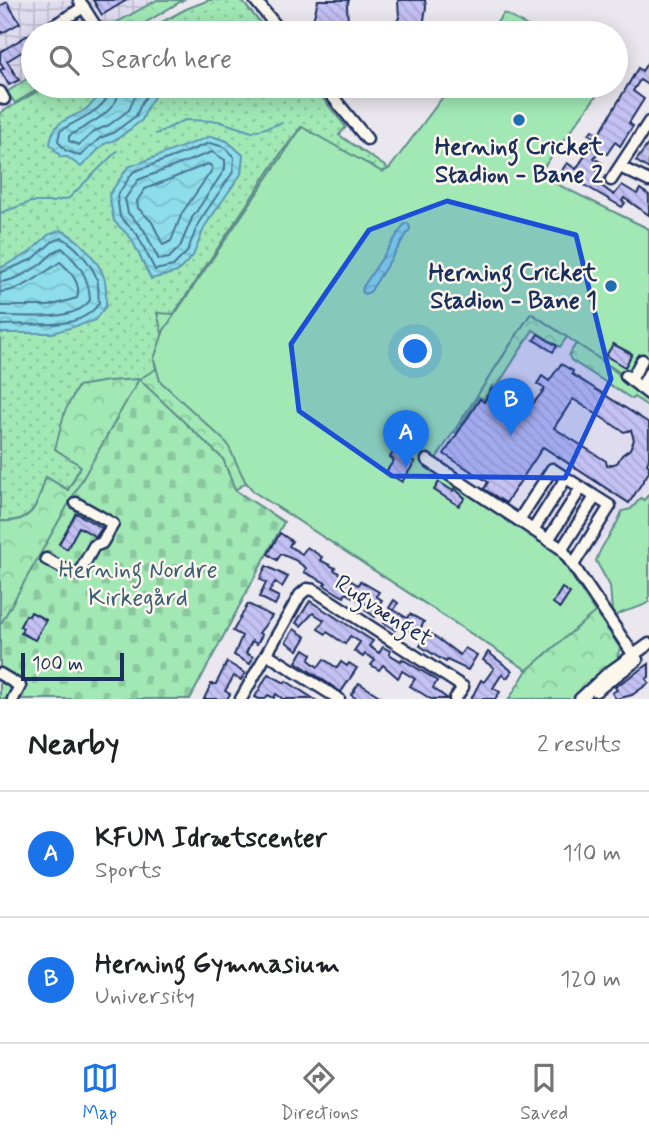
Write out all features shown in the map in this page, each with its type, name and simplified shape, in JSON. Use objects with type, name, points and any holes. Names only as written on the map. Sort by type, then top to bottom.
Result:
[{"type":"street","points":[[255,0],[272,21]]},
{"type":"street","points":[[59,21],[81,4],[92,21]]},
{"type":"street","points":[[334,98],[366,139]]},
{"type":"street","points":[[611,180],[649,122]]},
{"type":"street","points":[[620,167],[649,181]]},
{"type":"street","points":[[642,360],[628,378],[645,391],[649,373]]},
{"type":"street","points":[[427,460],[562,549],[636,658]]},
{"type":"street","points":[[519,520],[552,469],[610,506],[573,565]]},
{"type":"street","points":[[533,530],[566,478]]},
{"type":"street","points":[[548,540],[581,488]]},
{"type":"street","points":[[562,549],[595,497]]},
{"type":"street","points":[[76,503],[113,524],[102,543],[94,546],[83,566]]},
{"type":"street","points":[[46,559],[74,575]]},
{"type":"street","name":"Rugvænget","points":[[241,699],[300,595],[307,589],[314,590],[463,687],[455,699]]},
{"type":"street","points":[[588,699],[649,645]]},
{"type":"street","points":[[580,699],[608,673],[649,652]]},
{"type":"street","points":[[267,654],[339,699]]},
{"type":"street","points":[[0,674],[20,686],[13,699]]},
{"type":"highlighted area","points":[[447,201],[576,235],[611,379],[565,478],[392,476],[299,411],[291,344],[369,230]]},
{"type":"shaded area","points":[[0,0],[180,0],[144,21],[21,21],[21,92],[15,96],[18,101],[0,113]]},
{"type":"shaded area","points":[[531,313],[649,392],[649,488],[578,566],[430,468]]},
{"type":"green space","points":[[157,0],[183,0],[148,21],[119,21]]},
{"type":"green space","points":[[209,0],[241,0],[259,21],[164,21]]},
{"type":"green space","points":[[504,13],[518,21],[498,21]]},
{"type":"green space","points":[[21,83],[21,98],[23,98],[15,103],[7,92]]},
{"type":"green space","points":[[26,98],[323,98],[346,127],[339,135],[389,169],[382,172],[301,127],[174,314],[163,337],[156,369],[81,466],[68,490],[46,477],[32,510],[27,516],[11,521],[0,521],[0,113]]},
{"type":"green space","points":[[442,98],[595,98],[538,175],[649,229],[649,392],[531,313],[430,468],[554,549],[595,612],[527,670],[254,492],[245,481],[227,443],[160,381],[154,359],[164,330],[302,127],[382,172],[389,169]]},
{"type":"green space","points":[[288,146],[272,446],[253,478],[235,490],[223,459],[139,380],[0,645],[0,521],[27,516],[36,504],[46,477],[68,490],[81,466],[55,449],[65,411],[78,386],[139,379],[156,369],[154,359],[163,337],[157,313],[174,314]]},
{"type":"green space","points":[[531,313],[567,337],[560,347],[533,330],[496,388],[492,386],[484,399],[479,397],[456,433],[454,431]]},
{"type":"green space","points":[[581,344],[649,398],[649,407],[571,360],[569,355],[575,345]]},
{"type":"green space","name":"Herning Nordre Kirkegård","points":[[139,379],[223,459],[235,490],[284,522],[190,699],[0,699],[0,625]]},
{"type":"green space","points":[[649,494],[649,602],[615,616],[612,611],[610,586],[596,561],[622,511],[631,509]]},
{"type":"green space","points":[[411,496],[554,549],[620,648],[617,661],[575,699],[509,699],[527,670],[366,565]]},
{"type":"water","points":[[97,98],[153,98],[142,120],[117,139],[104,144],[81,167],[67,157],[61,157],[50,144],[57,126]]},
{"type":"water","points":[[211,136],[227,141],[243,155],[241,174],[205,226],[193,256],[177,272],[151,279],[131,238],[114,221],[109,195],[128,167]]},
{"type":"water","points":[[405,223],[409,224],[410,229],[370,292],[364,294],[363,287]]},
{"type":"water","points":[[61,230],[81,244],[97,263],[105,280],[106,306],[94,321],[52,333],[0,333],[0,268],[29,253],[48,235]]},
{"type":"building","points":[[93,0],[127,0],[102,15]]},
{"type":"building","points":[[318,0],[349,0],[348,21],[313,21]]},
{"type":"building","points":[[398,0],[425,0],[424,21],[397,21]]},
{"type":"building","points":[[7,2],[20,23],[2,33],[0,6]]},
{"type":"building","points":[[21,39],[21,52],[7,61],[19,80],[9,85],[0,70],[4,68],[0,62],[0,52]]},
{"type":"building","points":[[649,60],[649,86],[640,80],[633,91],[644,99],[629,123],[633,126],[620,146],[615,142],[607,154],[600,150],[594,158],[602,163],[595,181],[614,195],[622,185],[637,194],[640,189],[649,195],[649,215],[624,198],[622,207],[567,175],[563,180],[558,176],[567,163],[576,169],[596,139],[589,134],[592,130],[599,134],[620,98],[628,98],[628,85],[638,68],[642,71]]},
{"type":"building","points":[[649,143],[649,169],[636,161]]},
{"type":"building","points":[[538,334],[557,346],[553,352],[534,340]]},
{"type":"building","points":[[613,344],[632,354],[625,367],[606,356]]},
{"type":"building","points":[[561,364],[573,371],[572,374],[649,423],[649,472],[629,503],[543,447],[506,503],[484,489],[488,482],[444,454],[480,399],[484,402],[492,389],[527,411],[545,389],[537,384],[542,376],[549,381]],"holes":[[[573,399],[624,432],[631,430],[634,440],[630,449],[617,463],[607,466],[606,461],[554,428]]]},
{"type":"building","points":[[405,435],[414,440],[404,455],[415,462],[402,482],[386,472],[394,460],[390,457]]},
{"type":"building","points":[[439,482],[453,491],[454,488],[465,498],[459,506],[434,490]]},
{"type":"building","points":[[76,513],[102,528],[96,537],[79,527],[67,549],[59,544]]},
{"type":"building","points":[[280,533],[292,541],[289,546],[302,554],[307,547],[322,557],[320,560],[358,585],[360,581],[379,592],[376,596],[382,600],[375,611],[378,613],[375,617],[365,610],[369,606],[346,593],[344,597],[340,595],[324,585],[326,583],[304,572],[306,568],[295,560],[281,554],[277,560],[268,554]]},
{"type":"building","points":[[266,566],[288,577],[282,587],[275,582],[269,592],[279,597],[275,605],[259,597],[266,583],[260,579]]},
{"type":"building","points":[[562,588],[570,593],[560,608],[553,603]]},
{"type":"building","points":[[394,600],[398,603],[394,610],[407,618],[410,614],[424,622],[419,631],[415,629],[412,634],[398,625],[395,630],[384,623],[392,610],[389,608]]},
{"type":"building","points":[[310,601],[373,641],[369,646],[379,653],[383,647],[390,651],[389,654],[430,676],[437,681],[433,688],[448,699],[431,699],[410,686],[415,679],[402,671],[398,678],[383,665],[379,670],[371,665],[375,660],[354,651],[360,642],[350,636],[345,644],[327,632],[326,634],[318,629],[324,620],[313,613],[301,626],[296,623]]},
{"type":"building","points":[[248,604],[272,616],[259,633],[262,635],[257,644],[252,641],[246,653],[253,657],[250,664],[234,655],[242,636],[233,631]]},
{"type":"building","points":[[31,612],[46,620],[35,640],[21,633],[23,628],[20,626]]},
{"type":"building","points":[[294,629],[306,637],[298,650],[286,642]]},
{"type":"building","points":[[429,632],[460,655],[465,648],[477,655],[468,670],[447,660],[446,662],[420,646]]},
{"type":"building","points":[[304,649],[312,654],[309,660],[318,667],[324,659],[337,668],[341,662],[357,668],[341,692],[296,662]]},
{"type":"building","points":[[488,652],[512,671],[507,678],[502,674],[493,688],[500,692],[495,699],[471,699],[481,680],[484,682],[494,668],[483,660]]},
{"type":"building","points":[[227,662],[245,673],[241,680],[234,676],[225,691],[230,694],[227,699],[204,699],[211,684],[216,684]]},
{"type":"building","points":[[649,664],[649,677],[646,679],[649,683],[632,695],[616,699],[612,693],[617,690],[615,687]]},
{"type":"building","points":[[268,674],[285,683],[286,681],[314,699],[283,699],[276,694],[274,698],[268,695],[265,699],[255,697]]},
{"type":"building","points":[[359,683],[384,699],[357,699],[351,695]]},
{"type":"waterway","points":[[156,134],[185,120],[218,121],[252,132],[282,123]]},
{"type":"waterway","points":[[0,213],[31,202],[53,202],[69,198],[117,151]]},
{"type":"place","name":"Herning Cricket Stadion - Bane 2","points":[[519,120]]},
{"type":"place","name":"Herning Cricket Stadion - Bane 1","points":[[611,286]]},
{"type":"place","name":"Herning Gymnasium","points":[[511,436]]},
{"type":"place","name":"KFUM Idrætscenter","points":[[406,468]]}]
